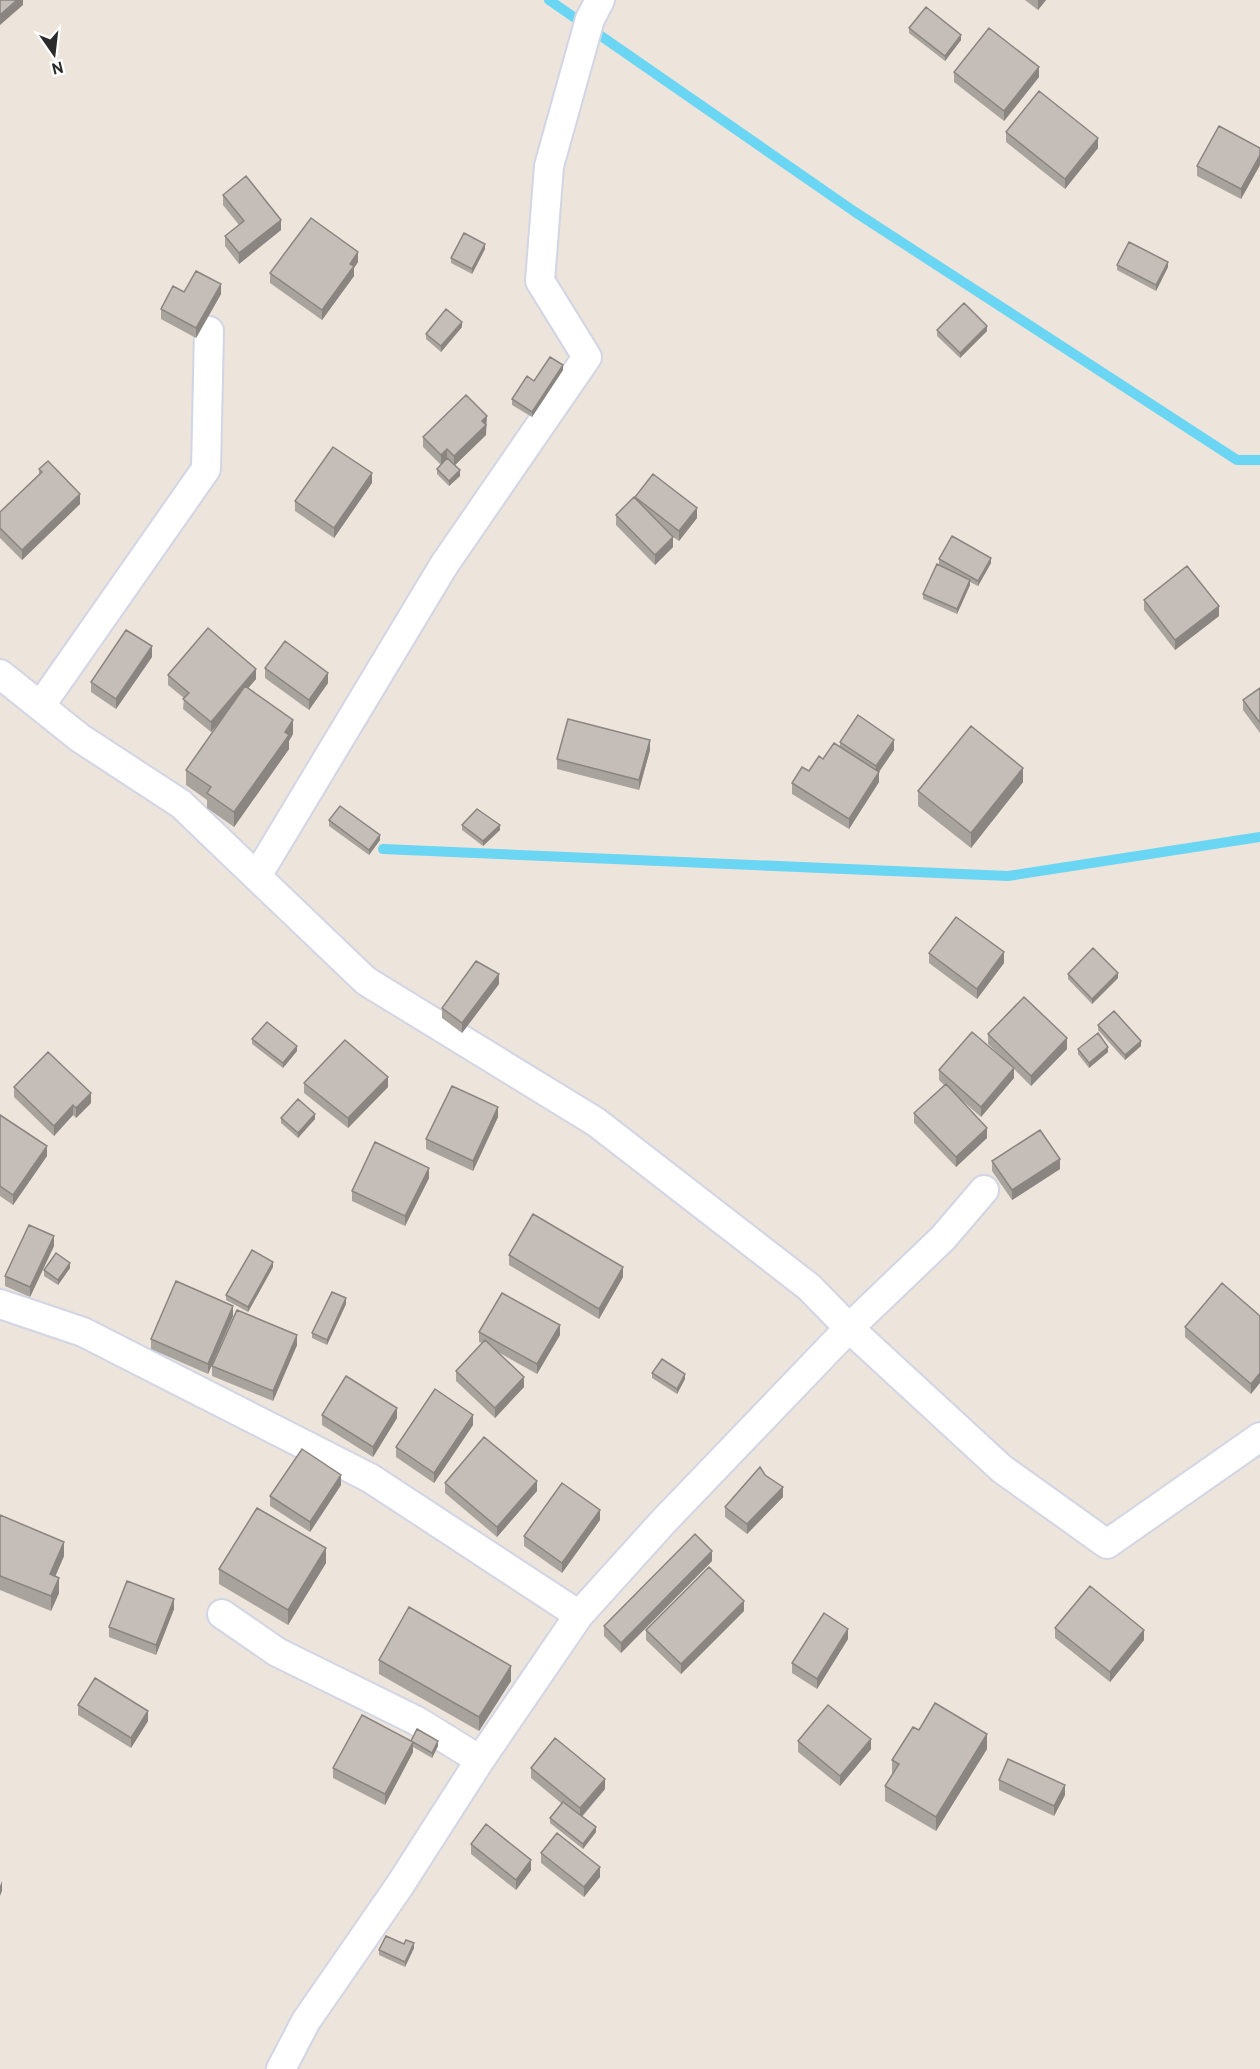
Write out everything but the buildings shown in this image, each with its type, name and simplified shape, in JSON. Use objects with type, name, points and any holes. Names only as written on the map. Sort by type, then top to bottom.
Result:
[{"type":"street","points":[[257,876],[444,565],[587,357],[540,281],[549,166],[592,19]]},
{"type":"street","points":[[41,705],[206,469],[209,331]]},
{"type":"street","points":[[0,674],[80,738],[181,804],[366,981],[596,1122],[809,1287],[849,1328],[1002,1469],[1107,1544],[1260,1437]]},
{"type":"street","points":[[281,2069],[306,2021],[400,1885],[480,1760],[579,1615],[662,1523],[849,1328],[943,1238],[984,1190]]},
{"type":"street","points":[[0,1304],[83,1332],[370,1478],[579,1615]]},
{"type":"street","points":[[222,1614],[277,1652],[417,1721],[480,1760]]},
{"type":"waterway","points":[[549,0],[855,212],[1237,460],[1260,460]]},
{"type":"waterway","points":[[383,849],[1008,876],[1260,837]]}]
